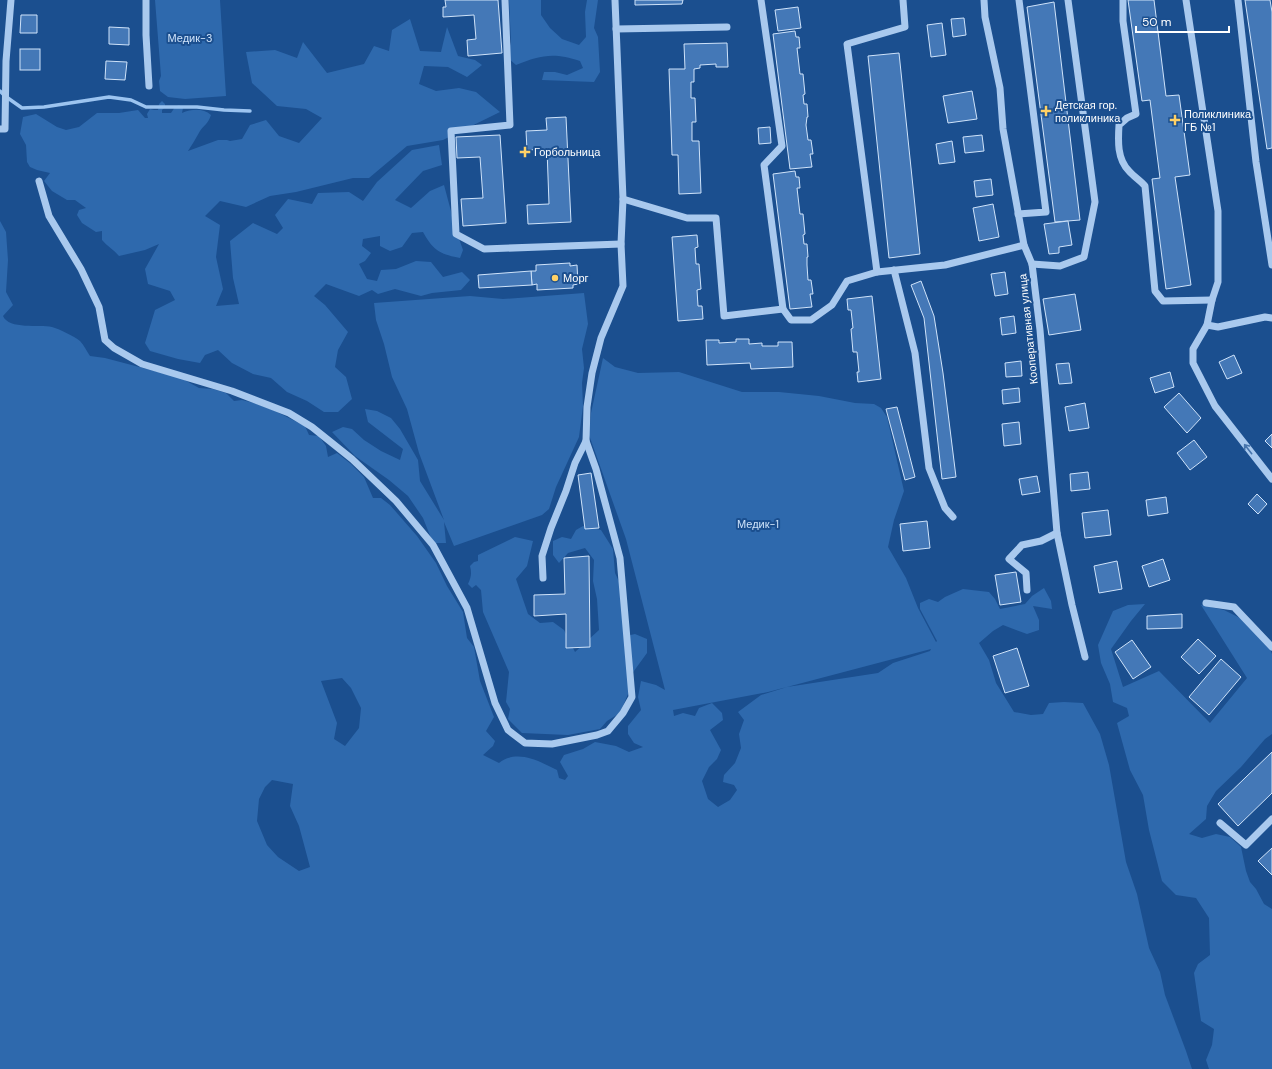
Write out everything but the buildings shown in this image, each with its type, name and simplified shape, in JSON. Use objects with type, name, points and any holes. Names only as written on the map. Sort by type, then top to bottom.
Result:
[{"type":"street","points":[[0,129],[5,129],[3,62],[11,0]]},
{"type":"street","points":[[146,0],[146,35],[149,86]]},
{"type":"street","points":[[505,0],[510,125],[451,131],[456,234],[484,249],[621,244]]},
{"type":"street","points":[[39,180],[49,216],[81,269],[99,307],[105,340],[114,348],[142,364],[232,391],[289,413],[312,427],[352,459],[396,501],[433,546],[467,608],[495,703],[508,730],[525,743],[552,744],[597,735],[608,731],[623,713],[632,697],[620,558],[596,469],[586,441],[586,407],[592,372],[601,338],[623,286],[621,244],[624,199],[614,0]]},
{"type":"street","points":[[761,0],[782,146],[764,165],[783,309],[792,320],[811,320],[832,305],[847,281],[877,272],[945,265],[1024,244]]},
{"type":"street","points":[[877,272],[847,44],[905,27],[903,0]]},
{"type":"street","name":"Кооперативная улица","points":[[984,0],[985,17],[1000,88],[1003,129],[1018,214],[1024,244],[1032,264],[1040,330],[1057,533],[1072,605],[1086,657]]},
{"type":"street","points":[[1018,214],[1046,212],[1019,0]]},
{"type":"street","points":[[1032,264],[1060,266],[1084,257],[1095,202],[1068,0]]},
{"type":"street","points":[[1123,0],[1123,21],[1136,114],[1127,118],[1119,125],[1117,143],[1128,170],[1145,186],[1155,291],[1163,301],[1212,300]]},
{"type":"street","points":[[1186,0],[1218,211],[1218,282],[1212,300],[1207,325],[1193,349],[1193,363],[1215,406],[1272,479]]},
{"type":"street","points":[[1238,0],[1256,162],[1272,265]]},
{"type":"street","points":[[616,29],[727,27]]},
{"type":"street","points":[[624,199],[686,218],[716,218],[724,316],[783,309]]},
{"type":"street","points":[[894,270],[915,353],[928,468],[945,508],[953,517]]},
{"type":"street","points":[[1207,325],[1218,327],[1265,317],[1272,318]]},
{"type":"street","points":[[543,578],[542,556],[548,535],[566,491],[575,463],[586,441]]},
{"type":"street","points":[[1027,590],[1026,573],[1009,559],[1022,545],[1041,541],[1057,533]]},
{"type":"street","points":[[1206,603],[1234,607],[1272,647]]},
{"type":"street","points":[[1220,823],[1246,845],[1272,820]]},
{"type":"green space","name":"Медик-3","points":[[155,0],[220,0],[226,96],[185,99],[168,97],[160,91],[159,81],[161,76]]},
{"type":"green space","points":[[509,0],[541,0],[541,15],[550,28],[562,39],[579,45],[586,37],[585,12],[587,0],[598,0],[594,28],[598,37],[600,72],[594,82],[542,80],[544,72],[555,72],[567,75],[583,68],[580,61],[571,58],[562,56],[547,56],[532,59],[516,65],[507,57],[511,42]]},
{"type":"green space","points":[[410,19],[420,51],[441,52],[447,27],[458,56],[475,60],[482,65],[467,77],[448,67],[424,66],[419,84],[436,91],[459,88],[476,92],[500,112],[443,140],[407,146],[369,178],[353,178],[296,192],[270,196],[246,207],[220,201],[205,216],[220,225],[216,257],[223,289],[216,306],[239,304],[233,278],[230,241],[253,223],[277,234],[283,228],[275,215],[288,199],[312,204],[318,193],[349,192],[363,201],[377,182],[412,150],[439,145],[442,165],[423,171],[395,200],[411,208],[430,191],[444,185],[463,250],[460,258],[447,255],[437,250],[430,243],[423,232],[412,233],[402,247],[390,251],[380,246],[380,236],[363,239],[362,246],[371,253],[365,261],[359,264],[367,279],[377,281],[381,270],[396,269],[416,261],[431,262],[443,277],[462,272],[470,280],[461,290],[432,293],[421,296],[395,289],[378,294],[372,290],[359,296],[326,284],[314,296],[325,305],[348,332],[338,350],[335,367],[346,377],[352,399],[338,412],[324,412],[307,401],[287,392],[271,378],[253,374],[232,363],[218,350],[205,355],[200,363],[178,359],[150,351],[145,343],[155,310],[175,300],[170,291],[148,284],[145,269],[159,244],[145,250],[119,256],[102,240],[102,231],[96,232],[82,223],[77,215],[79,210],[86,208],[75,200],[67,200],[52,191],[44,181],[50,173],[30,167],[27,162],[26,145],[20,134],[23,117],[36,114],[57,127],[66,130],[79,127],[97,113],[119,113],[138,110],[145,118],[148,118],[147,114],[150,109],[158,110],[159,104],[162,101],[165,104],[165,107],[162,110],[162,113],[171,113],[175,107],[179,105],[183,108],[182,113],[197,110],[204,111],[211,115],[188,151],[218,140],[230,141],[242,139],[250,125],[266,120],[279,136],[299,143],[322,118],[306,109],[277,106],[252,83],[246,52],[275,50],[297,58],[303,42],[327,73],[364,64],[374,46],[389,51],[392,30]]},
{"type":"green space","name":"Медик-1","points":[[0,221],[6,232],[8,260],[6,292],[13,305],[3,316],[6,320],[18,325],[46,326],[55,328],[80,341],[90,356],[105,358],[181,378],[199,388],[213,389],[226,393],[234,401],[242,400],[275,411],[305,426],[309,435],[319,436],[326,446],[328,457],[337,453],[351,464],[364,477],[373,498],[381,498],[390,505],[417,536],[436,563],[447,586],[463,612],[467,638],[474,647],[480,681],[494,717],[486,731],[495,741],[493,746],[483,755],[499,763],[513,757],[535,760],[557,770],[559,778],[565,780],[568,776],[560,762],[564,755],[583,749],[595,742],[616,746],[629,752],[643,747],[634,743],[628,734],[628,726],[641,710],[638,697],[641,681],[656,685],[665,690],[626,539],[589,435],[591,413],[603,358],[615,367],[638,373],[679,372],[742,392],[779,392],[819,396],[855,403],[874,404],[881,408],[887,417],[904,491],[894,520],[888,547],[906,578],[918,608],[936,642],[937,641],[920,609],[920,603],[929,599],[938,602],[945,597],[963,589],[989,592],[995,599],[1000,609],[1025,604],[1032,596],[1044,588],[1051,601],[1052,609],[1033,606],[1039,620],[1039,630],[1027,634],[1003,625],[979,643],[989,660],[996,683],[1014,712],[1031,715],[1043,714],[1049,703],[1083,703],[1100,734],[1109,765],[1126,862],[1137,894],[1149,948],[1160,972],[1165,995],[1192,1069],[0,1069]],"holes":[[[931,649],[930,651],[893,663],[878,673],[787,687],[761,695],[738,712],[744,720],[739,734],[741,748],[735,763],[724,775],[723,782],[734,785],[737,790],[730,800],[718,807],[708,799],[702,781],[709,767],[717,759],[721,750],[710,730],[723,720],[722,713],[712,703],[699,708],[695,716],[683,713],[674,716],[673,710],[768,692]],[[342,678],[351,688],[361,708],[359,728],[345,746],[334,739],[337,723],[321,681]],[[272,780],[293,784],[290,806],[299,826],[310,867],[299,871],[278,857],[267,845],[257,821],[259,799],[265,787]]]},
{"type":"green space","points":[[584,293],[588,324],[582,349],[584,368],[582,383],[583,406],[579,437],[556,487],[549,509],[542,515],[454,546],[444,522],[446,543],[433,543],[423,518],[408,496],[389,480],[355,456],[332,432],[343,427],[352,429],[364,440],[381,451],[400,460],[403,449],[368,422],[365,409],[377,411],[391,418],[400,429],[418,460],[420,481],[444,520],[419,453],[407,409],[392,377],[384,344],[376,320],[374,303],[470,296],[503,299]]},
{"type":"green space","points":[[583,526],[601,530],[613,549],[615,573],[624,592],[626,636],[635,634],[647,639],[647,653],[631,675],[628,694],[620,713],[607,721],[600,729],[568,735],[522,733],[508,719],[510,709],[506,702],[509,672],[483,612],[481,590],[476,585],[472,588],[468,584],[471,575],[470,566],[474,562],[478,561],[478,555],[515,537],[533,541],[527,566],[516,579],[528,614],[540,623],[553,622],[564,630],[575,652],[599,630],[597,599],[593,581],[594,560],[585,548],[568,553],[559,563],[553,555],[553,541],[562,537],[571,539],[576,530]]},
{"type":"green space","points":[[1145,604],[1111,649],[1123,687],[1159,671],[1210,723],[1247,678],[1201,605],[1224,610],[1250,623],[1269,647],[1272,654],[1272,734],[1265,739],[1241,767],[1216,791],[1207,806],[1206,819],[1189,834],[1202,838],[1216,834],[1230,837],[1241,847],[1250,882],[1256,889],[1264,904],[1272,909],[1272,1069],[1209,1069],[1206,1060],[1212,1045],[1214,1029],[1201,1021],[1194,973],[1198,964],[1210,955],[1209,918],[1196,898],[1176,895],[1162,881],[1149,830],[1143,795],[1130,770],[1117,723],[1129,716],[1127,708],[1113,702],[1110,684],[1101,663],[1098,645],[1113,611],[1128,605]]},
{"type":"waterway","points":[[0,91],[22,108],[44,107],[109,97],[131,100],[146,107],[197,107],[250,111]]},
{"type":"place","name":"Детская гор. поликлиника","points":[[1046,111]]},
{"type":"place","name":"Поликлиника ГБ №1","points":[[1175,120]]},
{"type":"place","name":"Горбольница","points":[[525,152]]},
{"type":"place","name":"Морг","points":[[555,278]]}]
